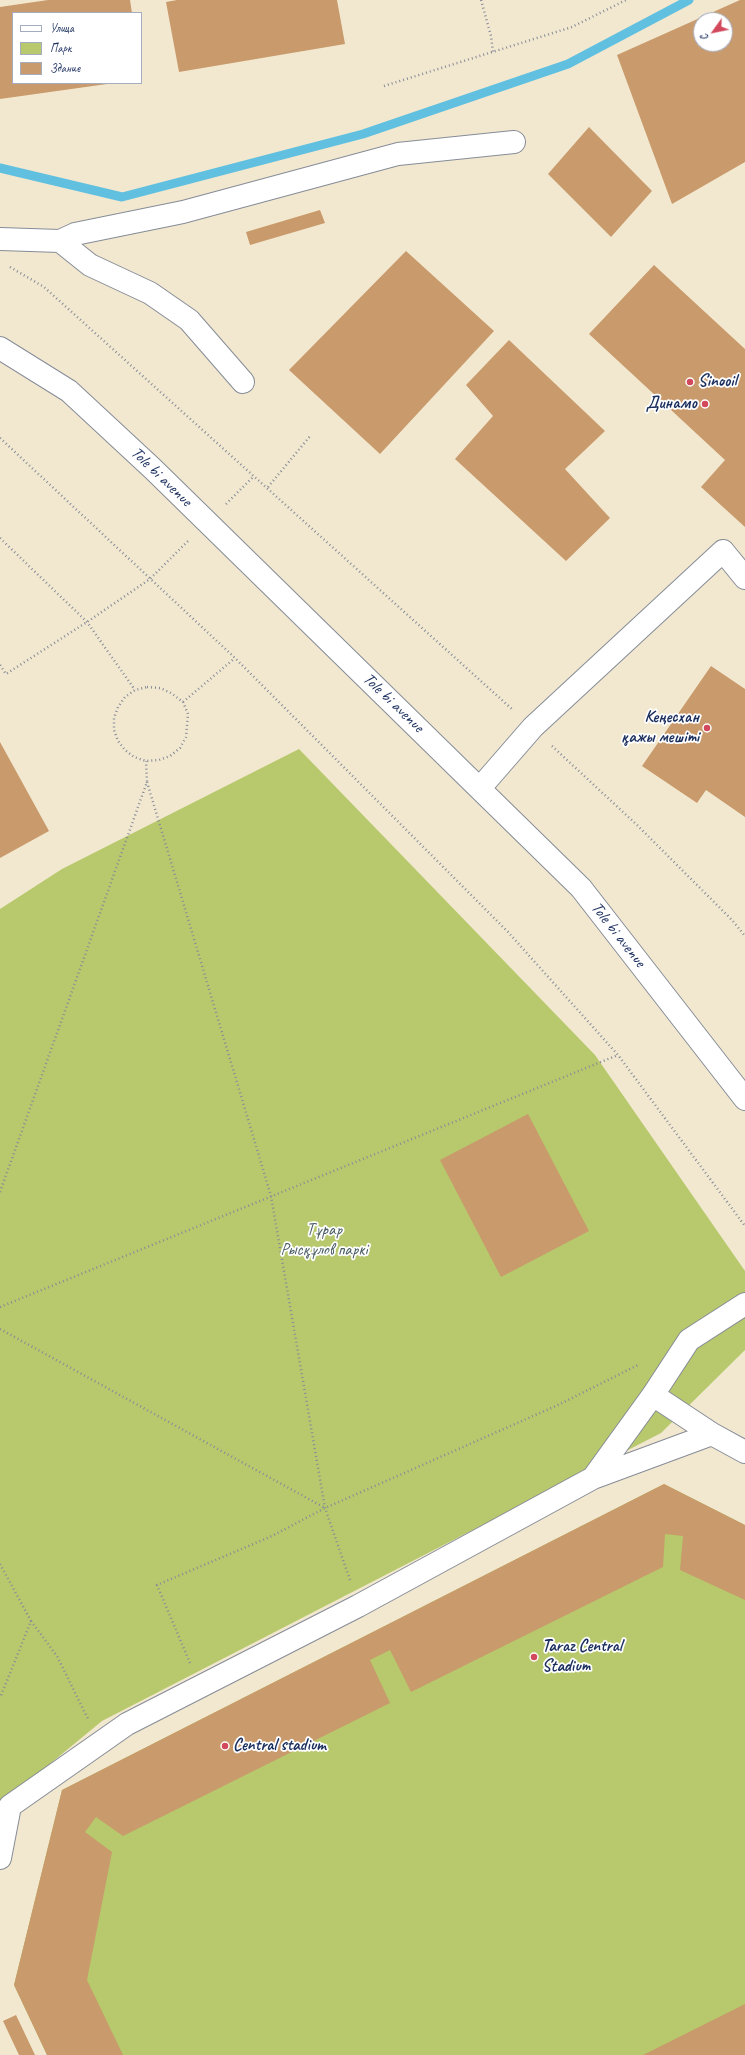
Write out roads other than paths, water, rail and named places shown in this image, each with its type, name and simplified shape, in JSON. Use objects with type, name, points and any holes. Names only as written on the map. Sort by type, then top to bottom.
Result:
[{"type":"street","points":[[0,239],[60,241],[75,234],[183,212],[398,154],[514,142]]},
{"type":"street","points":[[60,241],[90,265],[150,293],[189,320],[243,382]]},
{"type":"street","name":"Tole bi avenue","points":[[0,348],[69,391],[153,469],[581,888],[745,1099]]},
{"type":"street","points":[[480,788],[533,727],[723,551],[745,578]]},
{"type":"street","points":[[593,1478],[653,1394],[689,1340],[745,1304]]},
{"type":"street","points":[[653,1394],[712,1434],[745,1452]]},
{"type":"street","points":[[0,1858],[10,1806],[127,1724],[358,1606],[593,1478],[712,1434]]},
{"type":"waterway","points":[[0,168],[122,197],[363,134],[568,64],[689,0]]},
{"type":"place","name":"Sinooil","points":[[690,382]]},
{"type":"place","name":"Динамо","points":[[705,404]]},
{"type":"place","name":"Кеңесхан қажы мешіті","points":[[707,728]]},
{"type":"place","name":"Taraz Central Stadium","points":[[534,1657]]},
{"type":"place","name":"Central stadium","points":[[225,1746]]},
{"type":"park label","name":"Тұрар Рысқұлов паркі","points":[[324,1241]]}]
